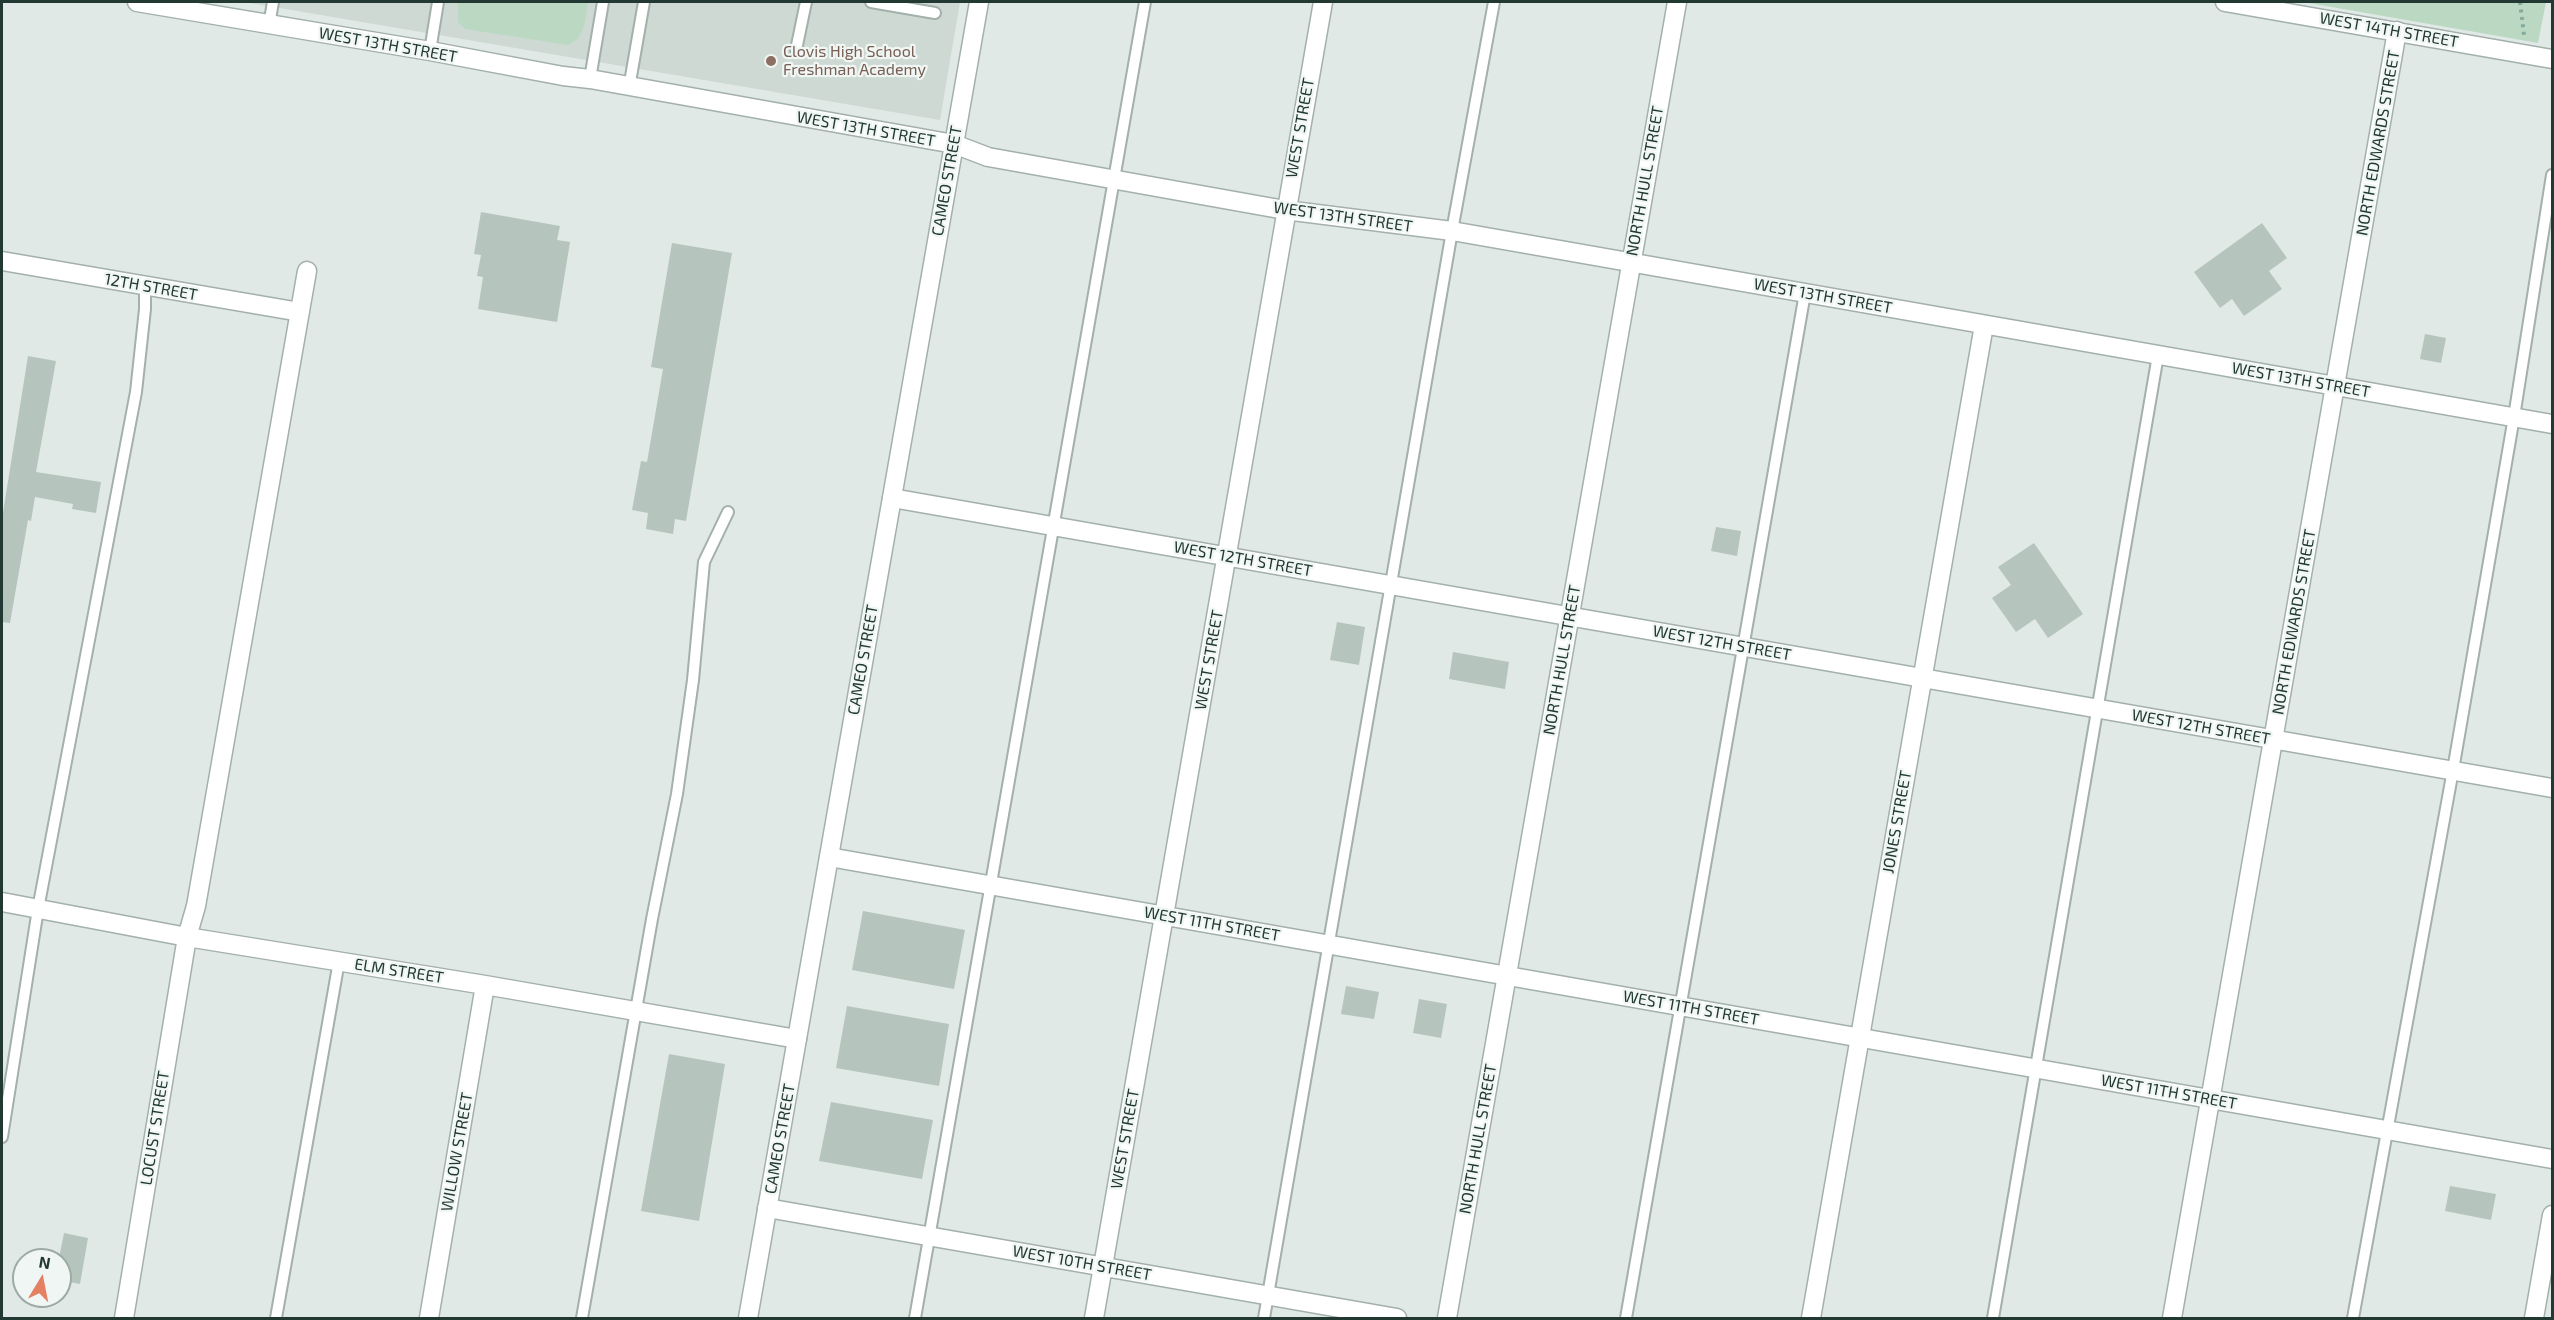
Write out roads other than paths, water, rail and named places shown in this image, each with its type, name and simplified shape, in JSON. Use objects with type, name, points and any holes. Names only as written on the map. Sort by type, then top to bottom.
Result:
[{"type":"street","name":"WEST 13TH STREET","points":[[137,2],[430,51],[954,144],[988,157],[1114,180],[1286,210],[1452,231],[2553,424]]},
{"type":"street","name":"CAMEO STREET","points":[[748,1318],[979,2]]},
{"type":"street","name":"WEST STREET","points":[[1094,1318],[1323,2]]},
{"type":"street","name":"NORTH HULL STREET","points":[[1447,1318],[1677,2]]},
{"type":"street","name":"WEST 14TH STREET","points":[[2225,2],[2552,58]]},
{"type":"street","name":"NORTH EDWARDS STREET","points":[[2172,1318],[2397,32]]},
{"type":"street","name":"12TH STREET","points":[[2,261],[300,312]]},
{"type":"street","name":"LOCUST STREET","points":[[124,1318],[187,937],[196,906],[307,271]]},
{"type":"street","name":"JONES STREET","points":[[1810,1318],[1984,325]]},
{"type":"street","name":"WEST 12TH STREET","points":[[892,498],[2553,788]]},
{"type":"street","name":"WEST 11TH STREET","points":[[829,857],[2553,1159]]},
{"type":"street","name":"ELM STREET","points":[[2,902],[187,937],[485,985],[797,1039]]},
{"type":"street","name":"WILLOW STREET","points":[[429,1318],[485,985]]},
{"type":"street","name":"WEST 10TH STREET","points":[[767,1209],[1397,1318]]},
{"type":"street","points":[[2534,1318],[2553,1215]]},
{"type":"lane","points":[[269,25],[273,2]]},
{"type":"lane","points":[[430,51],[438,2]]},
{"type":"lane","points":[[590,79],[603,2]]},
{"type":"lane","points":[[629,87],[644,2]]},
{"type":"lane","points":[[796,50],[806,2]]},
{"type":"lane","points":[[871,2],[935,13]]},
{"type":"lane","points":[[915,1318],[1146,2]]},
{"type":"lane","points":[[1264,1318],[1452,231],[1494,2]]},
{"type":"lane","points":[[2353,1318],[2514,417],[2553,175]]},
{"type":"lane","points":[[2,1137],[38,909],[136,392],[145,309],[145,286]]},
{"type":"lane","points":[[1626,1318],[1805,293]]},
{"type":"lane","points":[[1994,1318],[2158,355]]},
{"type":"lane","points":[[582,1318],[652,919],[677,794],[693,680],[704,562],[728,512]]},
{"type":"lane","points":[[276,1318],[339,961]]},
{"type":"place","name":"Clovis High School Freshman Academy","points":[[771,61]]}]
